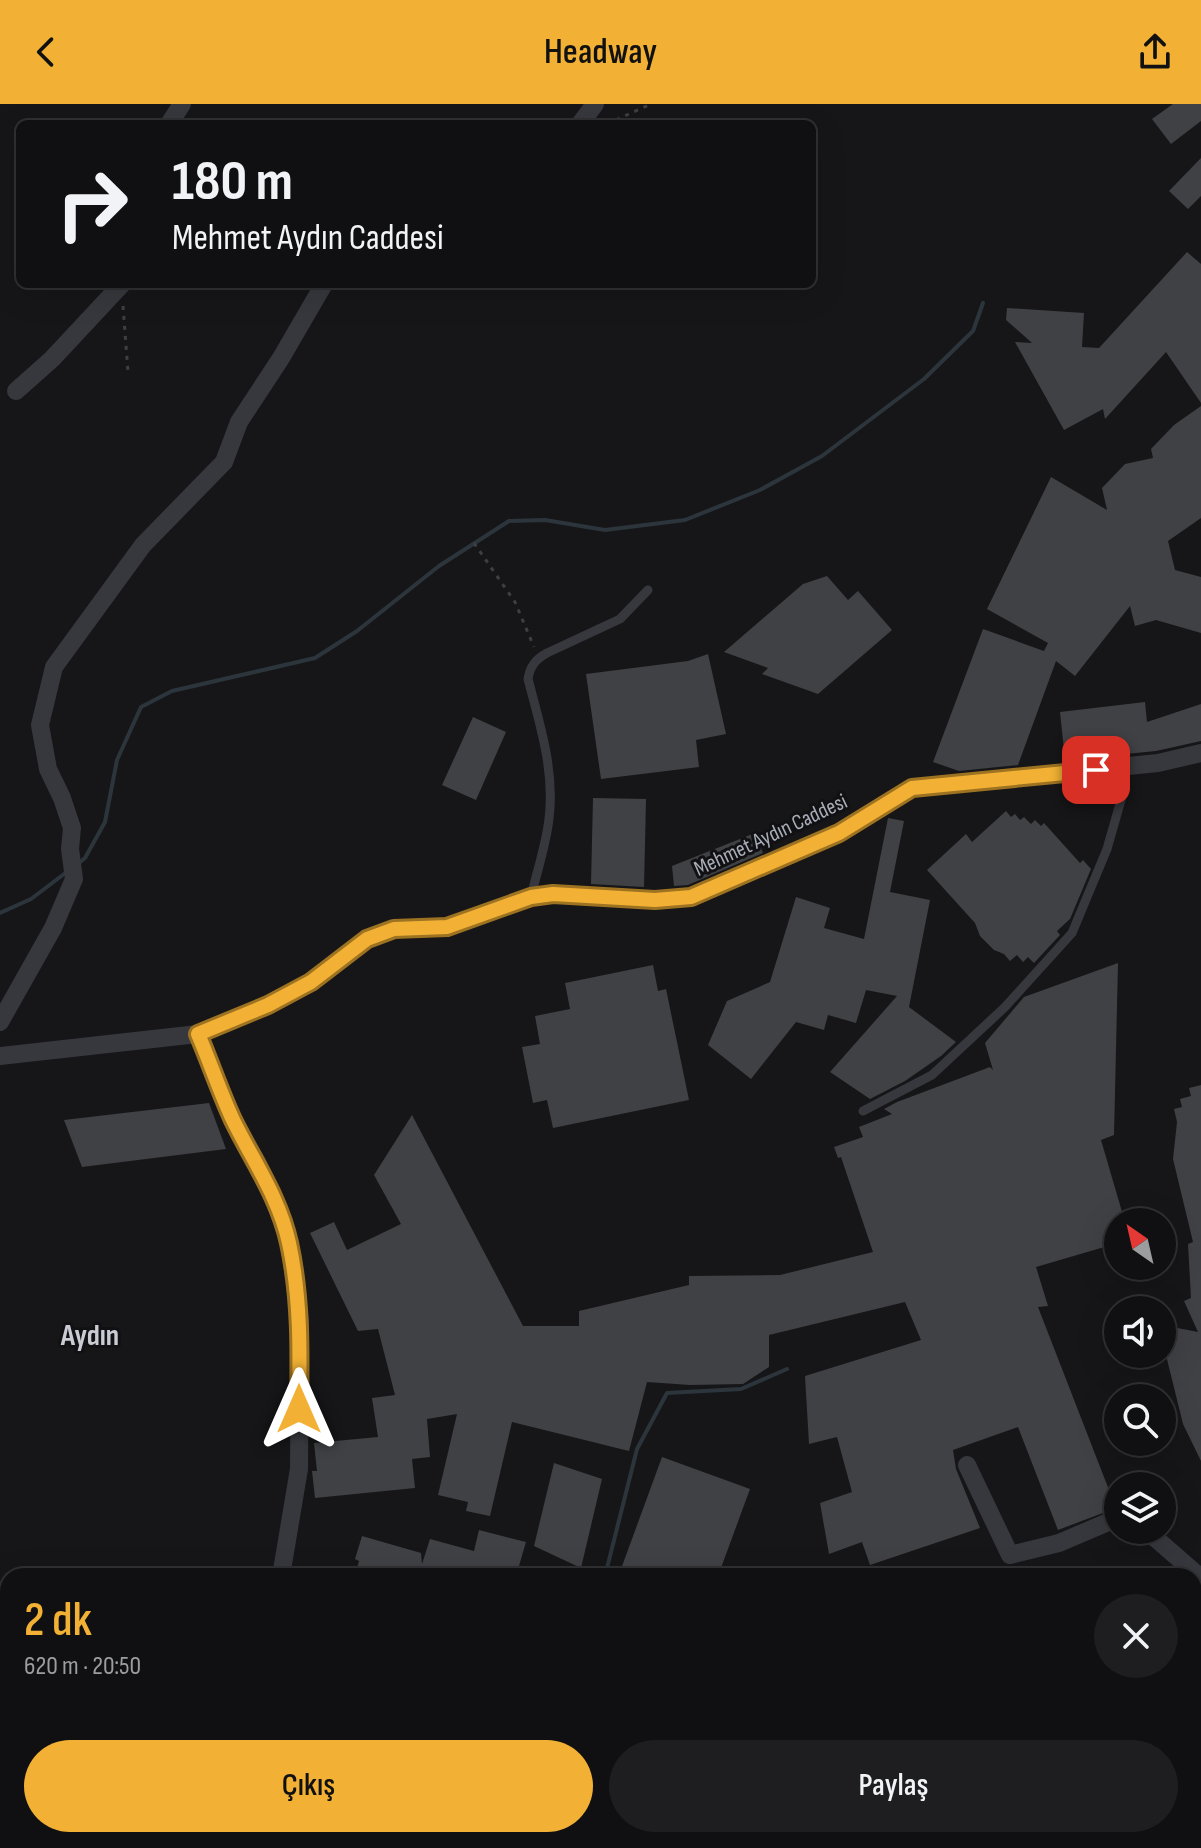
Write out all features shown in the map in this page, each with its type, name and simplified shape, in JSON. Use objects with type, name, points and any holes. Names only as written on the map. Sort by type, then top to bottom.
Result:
[{"type":"street","points":[[16,391],[52,359],[119,288]]},
{"type":"street","points":[[0,1022],[53,928],[73,872],[72,828],[48,769],[40,725],[54,667],[143,545],[224,462],[239,422],[322,288]]},
{"type":"street","name":"Mehmet Aydın Caddesi","points":[[0,1056],[198,1034],[268,1005],[311,982],[367,939],[394,929],[447,927],[531,897],[553,894],[655,900],[691,897],[839,833],[912,788],[1158,763],[1201,753]]},
{"type":"street","points":[[198,1034],[234,1121],[275,1202],[289,1242],[300,1320],[299,1469],[282,1568]]},
{"type":"street","points":[[967,1465],[1010,1555],[1059,1543],[1104,1525]]},
{"type":"street","points":[[1162,1544],[1190,1568]]},
{"type":"lane","points":[[531,897],[545,843],[550,789],[546,750],[528,679],[532,665],[538,658],[620,619],[648,590]]},
{"type":"lane","points":[[863,1111],[932,1075],[1005,1007],[1072,933],[1111,837],[1125,786],[1122,767]]},
{"type":"path","points":[[616,120],[651,104]]},
{"type":"path","points":[[122,288],[128,372]]},
{"type":"path","points":[[474,543],[515,602],[538,658]]},
{"type":"building","points":[[1173,104],[1201,104],[1201,121],[1171,144],[1152,119]]},
{"type":"building","points":[[1201,158],[1201,196],[1188,209],[1169,191]]},
{"type":"building","points":[[1187,252],[1201,264],[1201,403],[1166,352],[1105,419],[1103,409],[1064,430],[1015,342],[1032,343],[1006,320],[1007,308],[1084,313],[1082,347],[1099,348]]},
{"type":"building","points":[[1201,406],[1201,518],[1168,541],[1175,570],[1201,577],[1201,633],[1156,620],[1135,626],[1130,606],[1075,676],[1056,661],[1018,765],[959,771],[933,762],[983,629],[1044,651],[1048,643],[987,609],[1051,477],[1107,510],[1102,488],[1125,464],[1153,458],[1151,449],[1174,425]]},
{"type":"building","points":[[827,576],[848,600],[858,591],[892,630],[818,694],[762,674],[768,668],[724,652],[803,584]]},
{"type":"building","points":[[708,654],[726,734],[696,740],[699,767],[601,779],[586,674],[688,661]]},
{"type":"building","points":[[1145,702],[1147,722],[1201,704],[1201,741],[1156,751],[1065,760],[1060,712]]},
{"type":"building","points":[[473,717],[506,732],[476,800],[442,785]]},
{"type":"building","points":[[593,798],[646,799],[644,887],[591,884]]},
{"type":"building","points":[[1006,811],[1011,817],[1015,814],[1020,820],[1024,817],[1031,824],[1035,820],[1041,826],[1044,823],[1080,863],[1083,860],[1091,869],[1070,919],[1057,931],[1060,935],[1034,963],[1028,957],[1023,962],[1017,955],[1010,961],[994,950],[980,936],[975,923],[927,870],[966,834],[972,842]]},
{"type":"building","points":[[888,818],[904,821],[890,892],[930,900],[909,1007],[956,1042],[905,1081],[870,1099],[830,1072],[897,996],[866,990],[856,1023],[828,1015],[824,1030],[796,1022],[751,1079],[708,1045],[727,1001],[770,982],[796,897],[830,908],[824,928],[864,939]]},
{"type":"building","points":[[755,833],[763,853],[688,885],[674,886],[672,866]]},
{"type":"building","points":[[1118,963],[1114,1135],[1101,1140],[1121,1208],[1104,1208],[1104,1247],[1036,1267],[1048,1306],[1038,1307],[1104,1477],[1104,1513],[1058,1530],[1018,1427],[953,1450],[956,1469],[980,1528],[870,1565],[862,1542],[829,1554],[820,1503],[852,1492],[837,1437],[809,1444],[805,1376],[921,1340],[905,1302],[769,1335],[769,1367],[743,1384],[647,1382],[629,1451],[512,1422],[490,1516],[466,1511],[468,1502],[438,1495],[457,1414],[427,1419],[430,1457],[412,1459],[415,1488],[315,1498],[312,1471],[317,1471],[314,1443],[378,1437],[372,1398],[395,1395],[378,1329],[358,1331],[310,1233],[334,1222],[347,1250],[401,1224],[374,1175],[412,1115],[523,1326],[579,1326],[579,1311],[689,1285],[689,1276],[780,1275],[873,1252],[841,1157],[838,1158],[834,1147],[863,1137],[859,1127],[892,1114],[884,1109],[897,1102],[990,1067],[993,1070],[985,1043],[1024,997]]},
{"type":"building","points":[[653,965],[658,991],[666,989],[689,1100],[553,1128],[547,1100],[533,1103],[522,1047],[540,1044],[535,1016],[570,1009],[565,983]]},
{"type":"building","points":[[1201,1085],[1201,1461],[1183,1424],[1176,1384],[1173,1384],[1169,1368],[1176,1368],[1176,1328],[1198,1332],[1184,1301],[1191,1298],[1188,1244],[1193,1242],[1173,1159],[1177,1122],[1174,1109],[1182,1107],[1180,1099],[1191,1096],[1189,1088]]},
{"type":"building","points":[[209,1103],[226,1149],[82,1167],[64,1120]]},
{"type":"building","points":[[662,1457],[750,1489],[721,1568],[621,1568]]},
{"type":"building","points":[[554,1463],[602,1479],[581,1568],[534,1546]]},
{"type":"building","points":[[479,1530],[526,1542],[518,1568],[357,1568],[359,1561],[355,1559],[362,1536],[421,1553],[422,1564],[430,1539],[474,1551]]},
{"type":"waterway","points":[[79,863],[105,822],[117,760],[141,707],[172,691],[315,658],[357,631],[439,566],[509,521],[545,520],[605,530],[685,520],[760,490],[822,456],[924,379],[973,331],[983,303]]},
{"type":"waterway","points":[[0,913],[31,899],[68,871]]},
{"type":"waterway","points":[[607,1568],[637,1449],[667,1393],[741,1389],[787,1369]]},
{"type":"district","name":"Aydın","points":[[90,1335]]},
{"type":"route","points":[[299,1409],[300,1320],[289,1242],[275,1202],[234,1121],[198,1034],[268,1005],[311,982],[367,939],[394,929],[447,927],[531,897],[553,894],[655,900],[691,897],[839,833],[912,788],[1096,770]]}]
